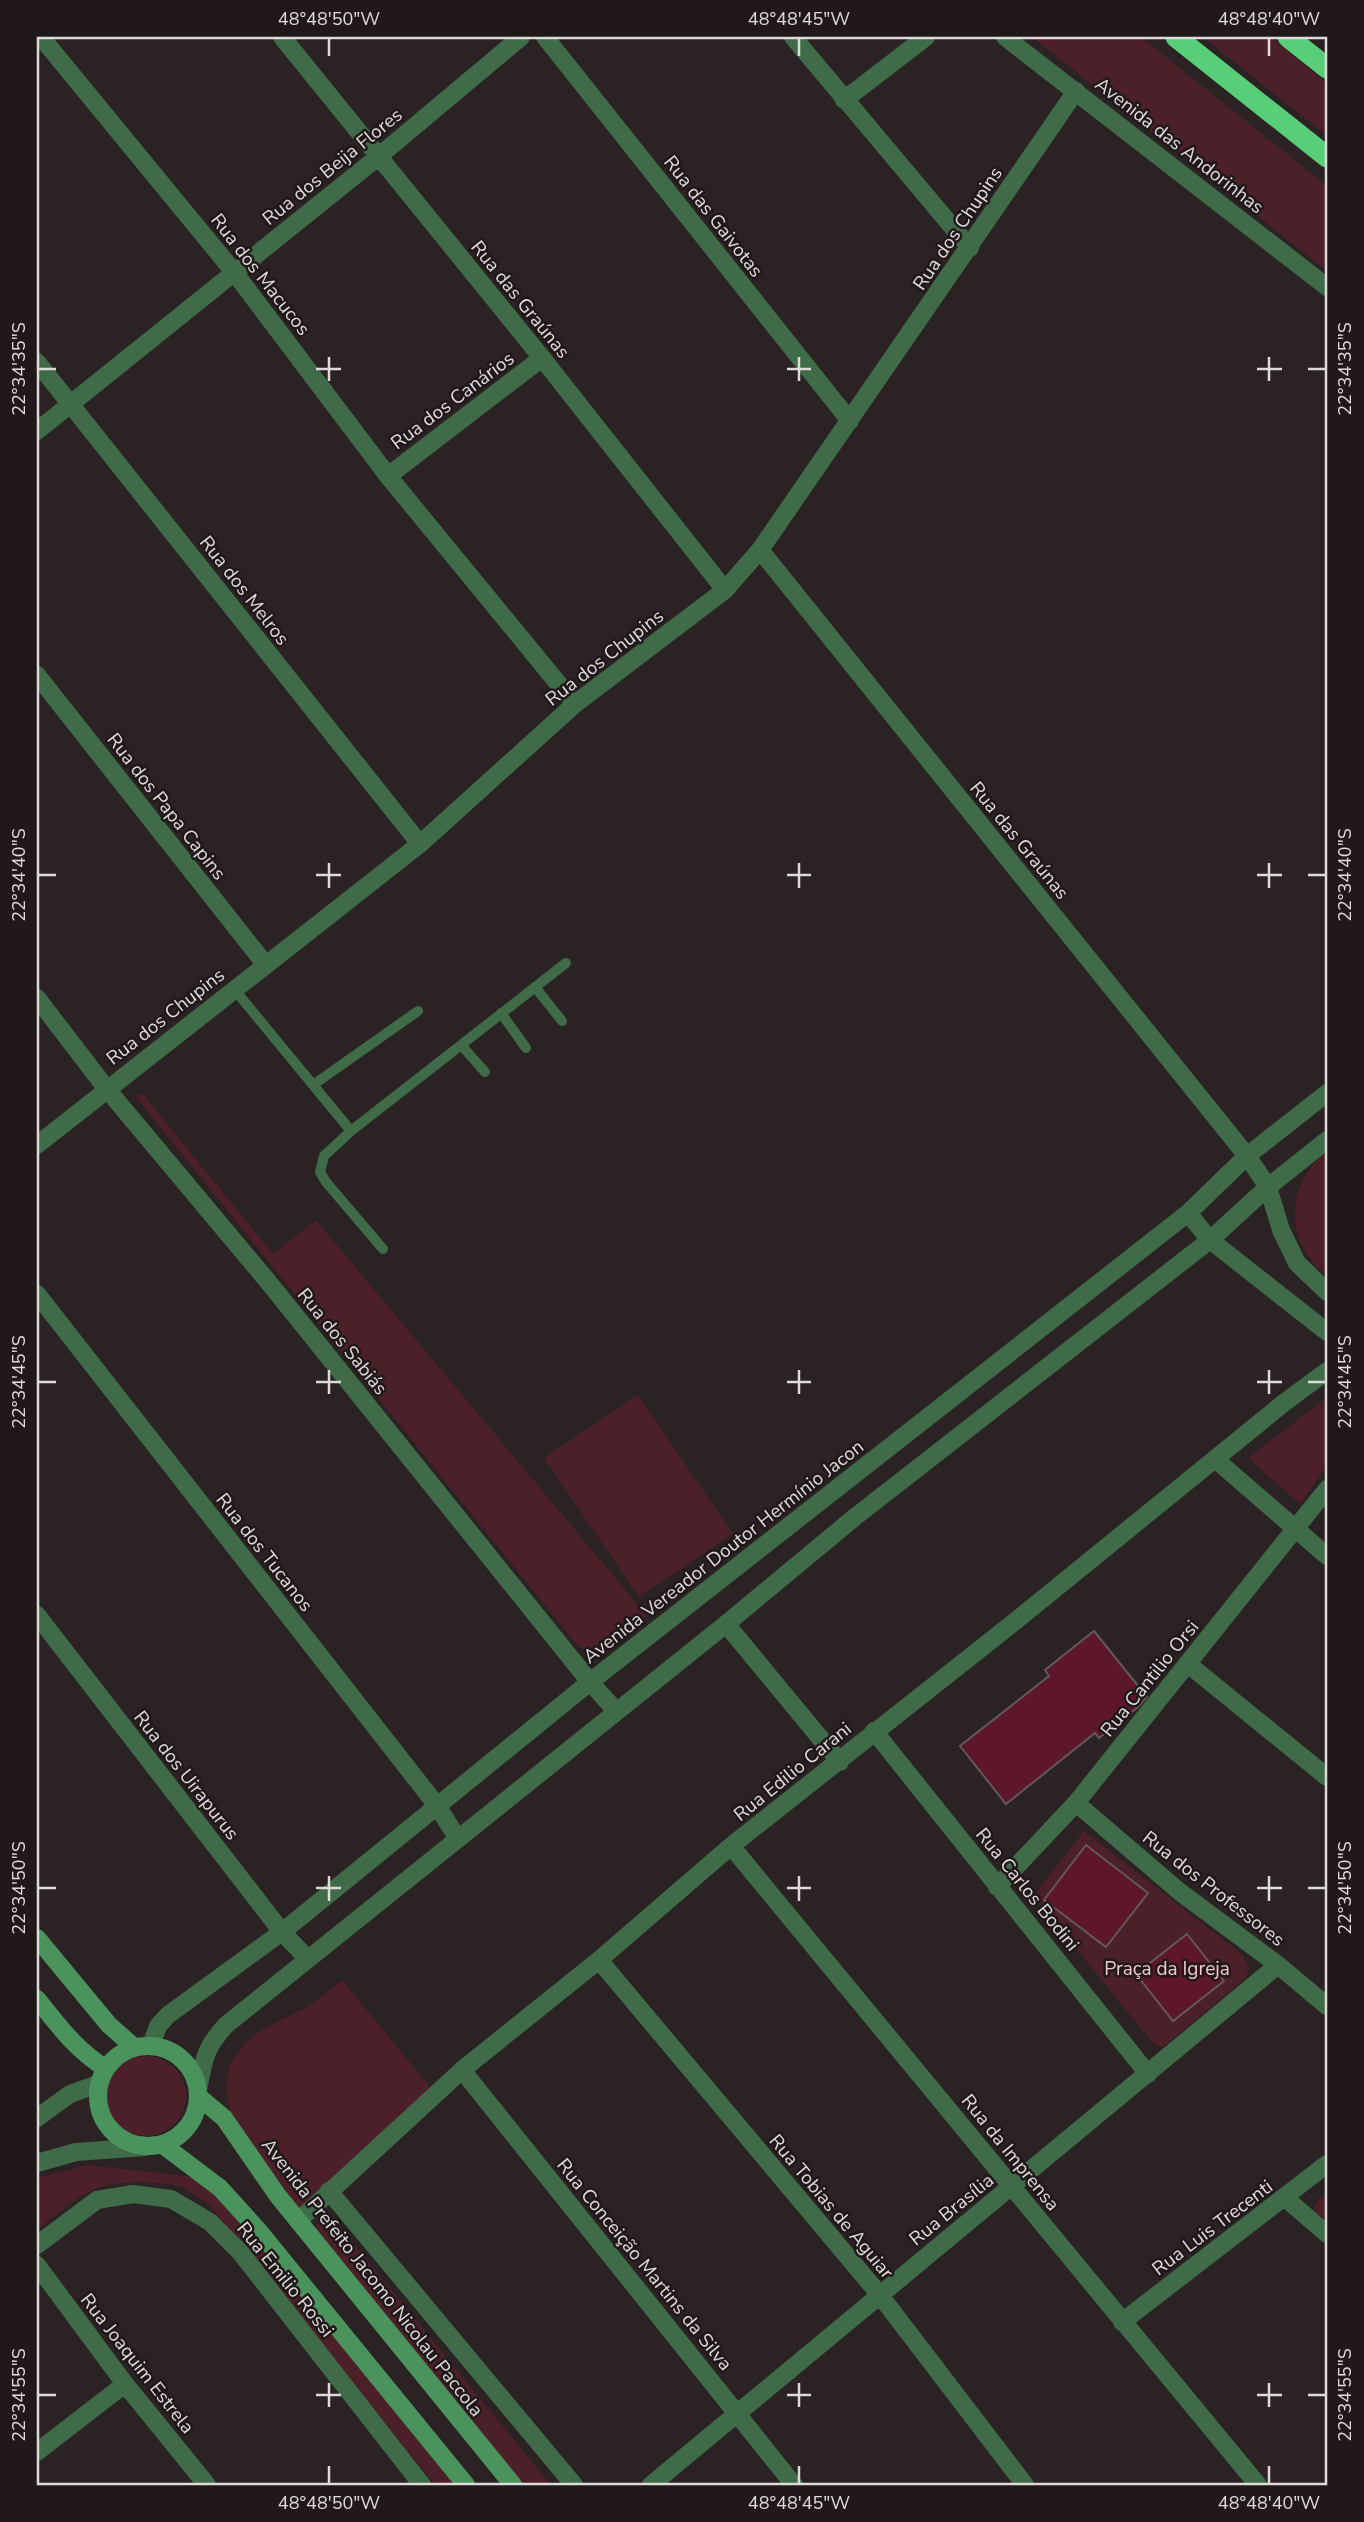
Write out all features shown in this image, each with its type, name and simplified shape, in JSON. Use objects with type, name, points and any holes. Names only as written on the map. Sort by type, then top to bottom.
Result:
[{"type":"highway","points":[[1175,37],[1327,157]]},
{"type":"highway","points":[[1288,37],[1327,68]]},
{"type":"main road","points":[[37,1938],[109,2025],[143,2046],[168,2049],[183,2059],[193,2074],[199,2093],[196,2113],[189,2127],[177,2138],[154,2146]]},
{"type":"main road","points":[[37,1998],[102,2076]]},
{"type":"main road","points":[[143,2046],[118,2055],[102,2076],[98,2106],[107,2126],[124,2141],[154,2146],[220,2188],[258,2230],[466,2485]]},
{"type":"main road","name":"Avenida Prefeito Jacomo Nicolau Paccola","points":[[199,2093],[224,2118],[298,2221],[513,2485]]},
{"type":"street","name":"Rua dos Macucos","points":[[41,37],[234,272],[388,476],[575,704]]},
{"type":"street","name":"Rua das Graúnas","points":[[282,37],[542,358],[725,590]]},
{"type":"street","name":"Rua dos Beija Flores","points":[[37,431],[378,157],[521,37]]},
{"type":"street","name":"Rua das Gaivotas","points":[[545,37],[850,421]]},
{"type":"street","points":[[793,37],[970,248]]},
{"type":"street","points":[[844,100],[926,37]]},
{"type":"street","name":"Avenida das Andorinhas","points":[[1005,37],[1327,287]]},
{"type":"street","name":"Rua dos Chupins","points":[[37,1145],[106,1088],[420,844],[575,704],[725,590],[760,551],[1076,91]]},
{"type":"street","name":"Rua dos Canários","points":[[388,476],[542,358]]},
{"type":"street","name":"Rua dos Melros","points":[[37,362],[420,844]]},
{"type":"street","name":"Rua das Graúnas","points":[[760,551],[1247,1156],[1268,1186],[1281,1230],[1297,1263],[1327,1292]]},
{"type":"street","name":"Rua dos Papa Capins","points":[[37,674],[265,964]]},
{"type":"street","name":"Rua dos Sabiás","points":[[37,998],[106,1088],[279,1295],[616,1711]]},
{"type":"street","name":"Avenida Vereador Doutor Hermínio Jacon","points":[[143,2046],[168,2015],[282,1932],[590,1682],[1188,1213],[1247,1156],[1327,1093]]},
{"type":"street","points":[[199,2093],[205,2053],[211,2041],[226,2025],[726,1624],[855,1517],[1210,1240],[1268,1186],[1327,1140]]},
{"type":"street","points":[[1188,1213],[1210,1240],[1327,1332]]},
{"type":"street","name":"Rua dos Tucanos","points":[[37,1294],[438,1807],[457,1839]]},
{"type":"street","name":"Rua Edilio Carani","points":[[298,2221],[462,2070],[599,1960],[731,1846],[840,1762],[874,1731],[1327,1371]]},
{"type":"street","points":[[1215,1459],[1327,1556]]},
{"type":"street","name":"Rua Cantilio Orsi","points":[[998,1887],[1076,1803],[1327,1489]]},
{"type":"street","name":"Rua dos Uirapurus","points":[[37,1615],[282,1932],[307,1958]]},
{"type":"street","points":[[726,1624],[840,1762]]},
{"type":"street","points":[[1188,1664],[1327,1777]]},
{"type":"street","name":"Rua Carlos Bodini","points":[[874,1731],[1149,2074]]},
{"type":"street","name":"Rua dos Professores","points":[[1076,1803],[1180,1892],[1278,1965],[1327,2006]]},
{"type":"street","name":"Rua da Imprensa","points":[[731,1846],[1258,2485]]},
{"type":"street","name":"Rua Tobias de Aguiar","points":[[599,1960],[879,2294],[1025,2485]]},
{"type":"street","name":"Rua Brasília","points":[[651,2485],[1278,1965]]},
{"type":"street","name":"Rua Conceição Martins da Silva","points":[[462,2070],[794,2485]]},
{"type":"street","points":[[37,2119],[70,2094],[102,2076]]},
{"type":"street","points":[[37,2163],[76,2152],[154,2146]]},
{"type":"street","name":"Rua Luis Trecenti","points":[[1122,2322],[1327,2164]]},
{"type":"street","points":[[329,2191],[574,2485]]},
{"type":"street","name":"Rua Emilio Rossi","points":[[37,2245],[97,2200],[133,2194],[171,2199],[210,2222],[240,2252],[422,2485]]},
{"type":"street","points":[[1285,2198],[1327,2234]]},
{"type":"street","name":"Rua Joaquim Estrela","points":[[37,2265],[125,2384],[207,2485]]},
{"type":"street","points":[[37,2452],[125,2384]]},
{"type":"lane","points":[[383,1249],[320,1172],[324,1156],[351,1131],[566,963]]},
{"type":"lane","points":[[535,987],[562,1021]]},
{"type":"lane","points":[[234,989],[351,1131]]},
{"type":"lane","points":[[313,1085],[418,1012]]},
{"type":"lane","points":[[501,1013],[526,1048]]},
{"type":"lane","points":[[461,1045],[485,1072]]},
{"type":"green space","points":[[1032,37],[1141,37],[1327,186],[1327,271]]},
{"type":"green space","points":[[1203,37],[1270,37],[1327,83],[1327,136]]},
{"type":"green space","points":[[142,1093],[273,1254],[316,1220],[647,1616],[602,1654],[590,1653],[577,1645],[136,1097]]},
{"type":"green space","points":[[1327,1151],[1327,1276],[1303,1247],[1295,1214],[1303,1181],[1313,1165]]},
{"type":"green space","points":[[638,1395],[733,1534],[639,1597],[544,1458]]},
{"type":"green space","points":[[1327,1397],[1327,1466],[1300,1504],[1248,1458]]},
{"type":"green space","name":"Praça da Igreja","points":[[1084,1831],[1243,1955],[1249,1968],[1245,1979],[1163,2047],[1153,2043],[1033,1896]]},
{"type":"green space","points":[[342,1980],[431,2088],[300,2211],[254,2155],[240,2133],[230,2111],[226,2088],[230,2066],[244,2045],[257,2034],[308,2006]]},
{"type":"green space","points":[[146,2056],[161,2059],[174,2068],[183,2081],[186,2096],[183,2111],[174,2124],[161,2133],[146,2136],[131,2133],[118,2124],[109,2111],[106,2096],[109,2081],[118,2068],[131,2059]]},
{"type":"green space","points":[[89,2165],[188,2176],[228,2204],[454,2485],[435,2485],[210,2206],[190,2192],[155,2183],[105,2186],[80,2197],[37,2230],[37,2178]]},
{"type":"green space","points":[[1327,2193],[1327,2223],[1314,2209],[1316,2202]]},
{"type":"green space","points":[[324,2217],[335,2221],[551,2485],[520,2485],[317,2233],[318,2221]]},
{"type":"building","points":[[1094,1631],[1147,1697],[1099,1738],[1095,1733],[1006,1804],[960,1746],[1049,1676],[1045,1670]]},
{"type":"building","points":[[1086,1845],[1148,1893],[1106,1947],[1044,1900]]},
{"type":"building","points":[[1187,1934],[1224,1981],[1173,2021],[1136,1974]]}]
